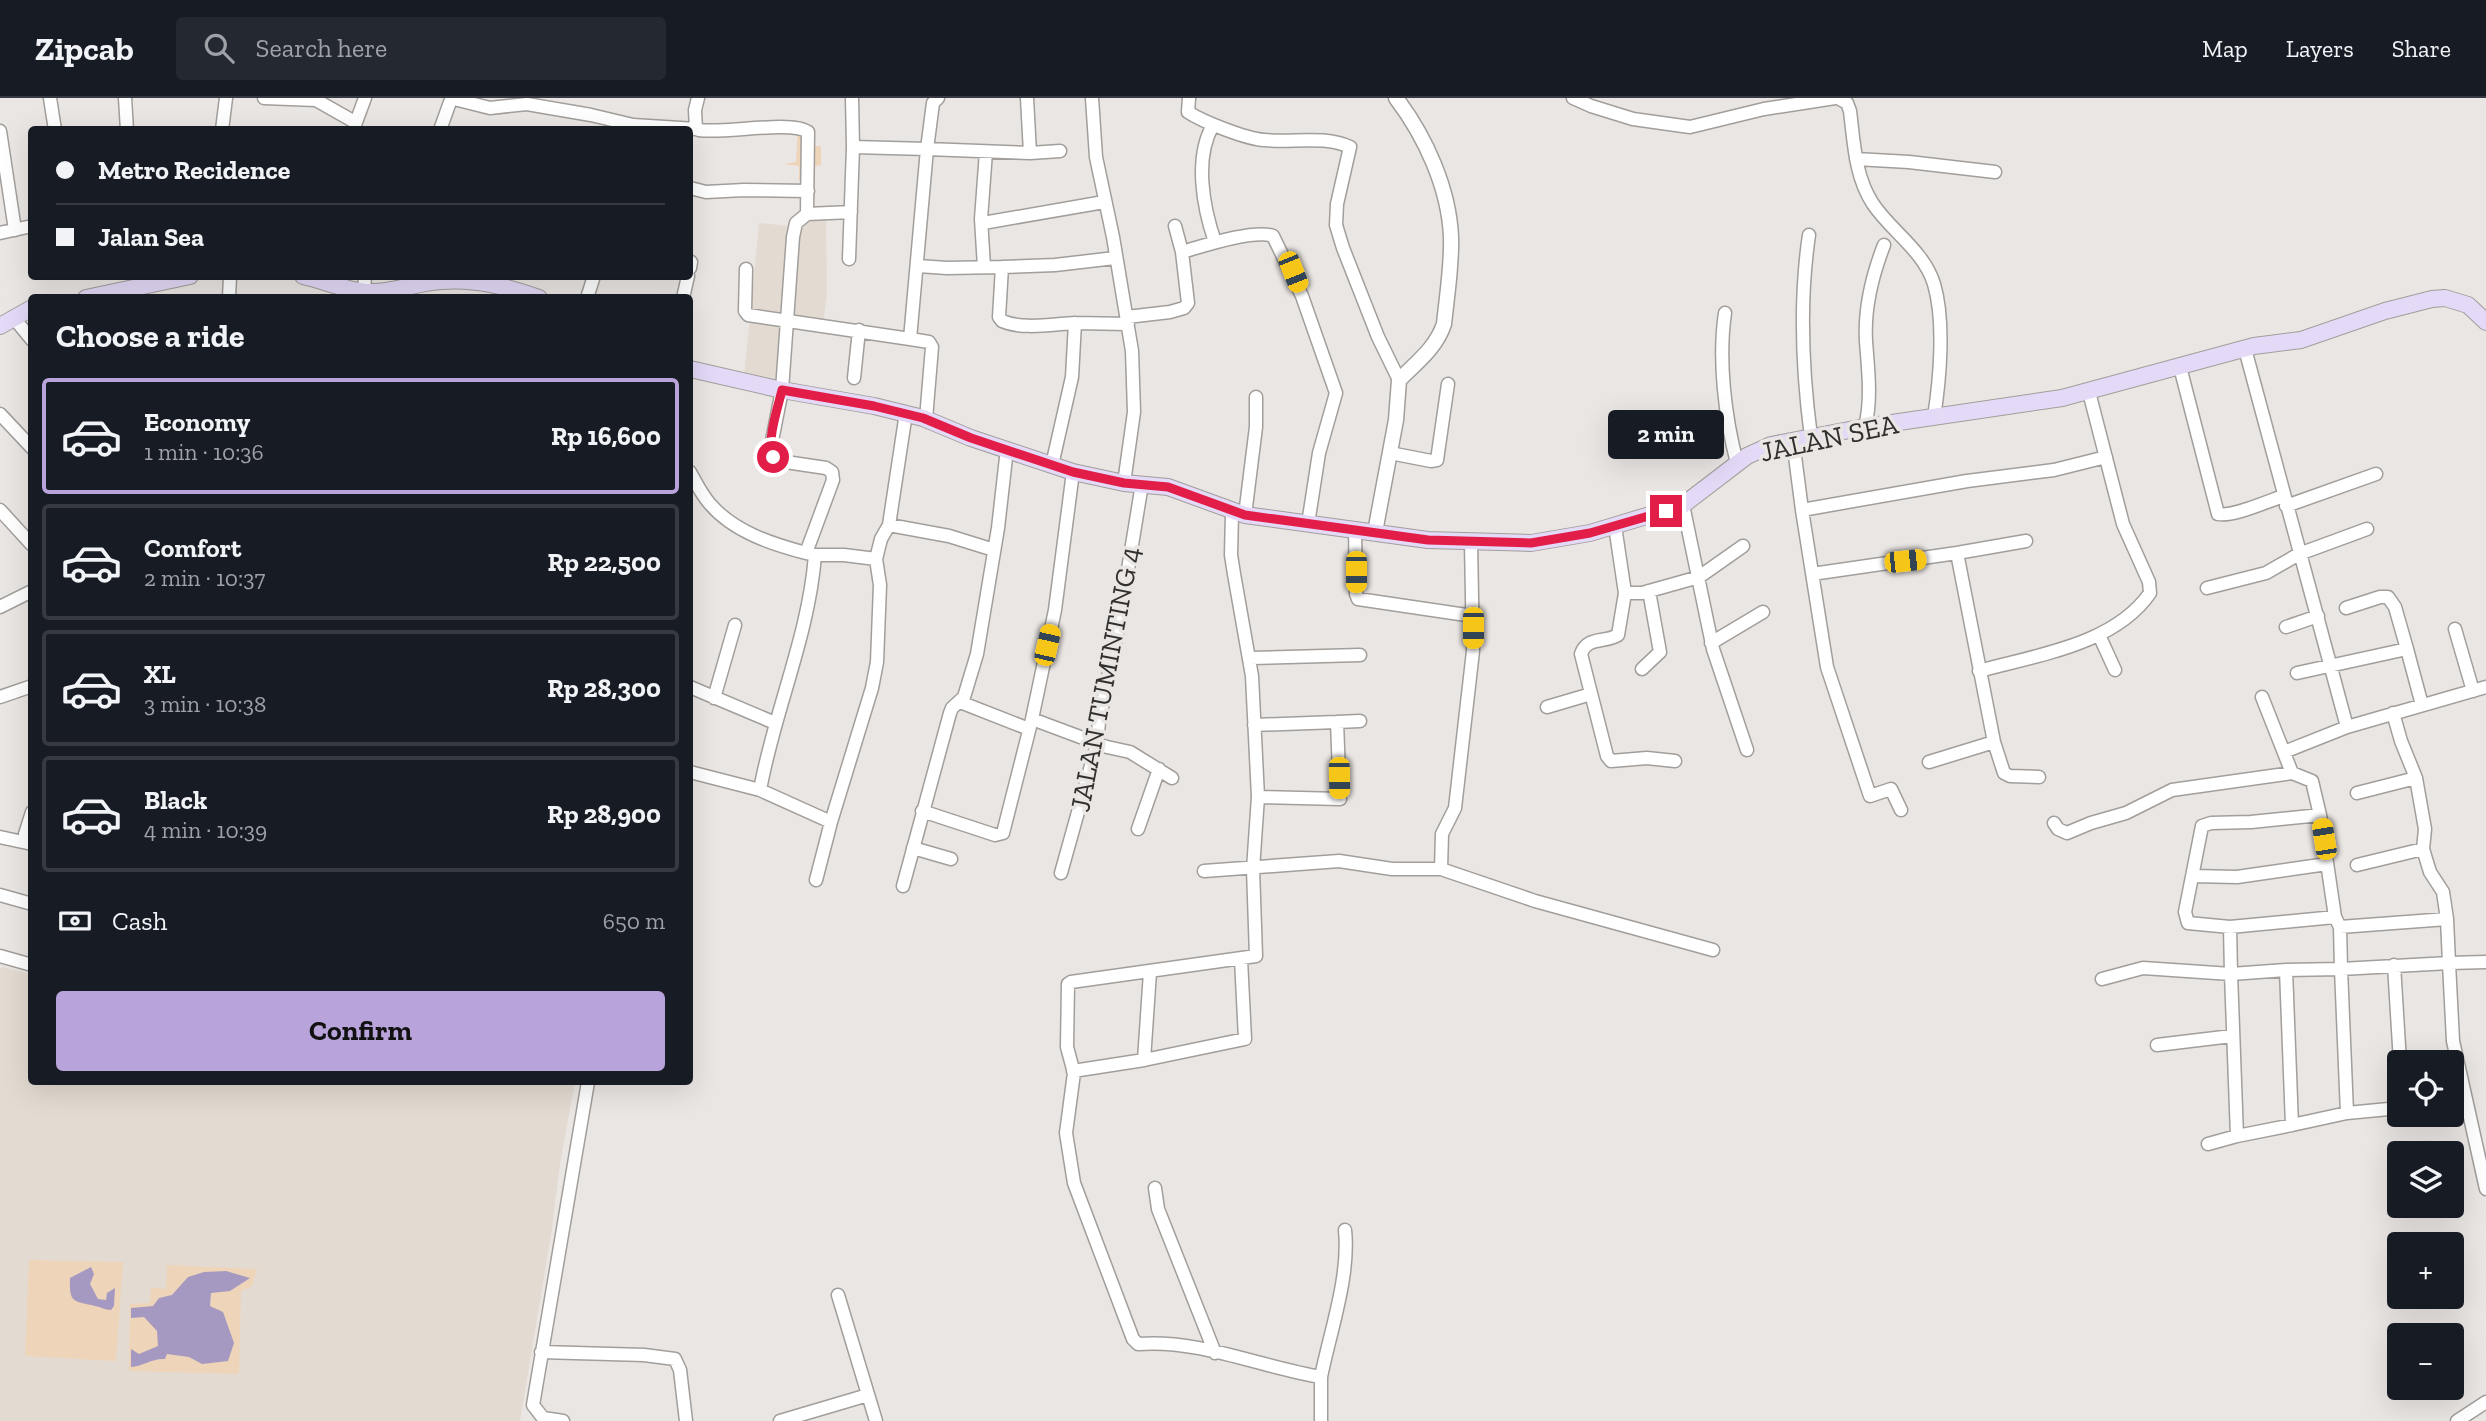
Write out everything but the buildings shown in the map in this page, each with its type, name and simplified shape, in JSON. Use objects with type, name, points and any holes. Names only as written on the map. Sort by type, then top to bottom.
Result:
[{"type":"main road","points":[[105,294],[171,280]]},
{"type":"main road","points":[[334,280],[364,284],[388,291],[451,280]]},
{"type":"main road","points":[[476,280],[528,294]]},
{"type":"main road","name":"JALAN SEA","points":[[693,370],[782,390],[906,413],[1073,472],[1124,483],[1178,490],[1238,514],[1428,540],[1531,543],[1615,526],[1683,505],[1737,463],[1771,445],[1811,436],[2089,392],[2245,349],[2301,340],[2385,311],[2445,298],[2468,304],[2486,322]]},
{"type":"main road","points":[[6,321],[28,310]]},
{"type":"street","points":[[50,98],[54,126]]},
{"type":"street","points":[[125,98],[127,126]]},
{"type":"street","points":[[222,126],[226,98]]},
{"type":"street","points":[[264,98],[316,99],[355,126]]},
{"type":"street","points":[[356,126],[365,98]]},
{"type":"street","points":[[696,129],[695,110],[698,98]]},
{"type":"street","points":[[849,259],[852,98]]},
{"type":"street","points":[[910,339],[933,103],[938,98],[952,98]]},
{"type":"street","points":[[1027,98],[1030,153]]},
{"type":"street","points":[[1092,98],[1096,157],[1132,351],[1134,412],[1124,483]]},
{"type":"street","points":[[1189,98],[1188,112],[1213,125],[1261,140],[1300,139],[1350,147],[1336,213],[1338,233],[1378,337],[1399,380],[1390,453],[1375,532]]},
{"type":"street","points":[[1396,98],[1422,138],[1438,177],[1449,216],[1451,238],[1444,324],[1433,347],[1399,380]]},
{"type":"street","points":[[1573,98],[1633,119],[1690,127],[1764,109],[1842,99],[1862,181],[1874,204],[1918,256],[1934,284],[1939,324],[1934,417]]},
{"type":"street","points":[[441,126],[450,102],[454,99],[490,108],[527,104],[649,126]]},
{"type":"street","points":[[1213,125],[1205,143],[1203,188],[1215,243]]},
{"type":"street","points":[[693,129],[704,131],[805,129],[808,132],[807,214]]},
{"type":"street","points":[[0,131],[15,230]]},
{"type":"street","points":[[853,147],[1030,153],[1060,151]]},
{"type":"street","points":[[984,267],[981,219],[986,152]]},
{"type":"street","points":[[1856,159],[1995,172]]},
{"type":"street","points":[[693,189],[706,192],[808,191]]},
{"type":"street","points":[[981,219],[986,223],[1104,202]]},
{"type":"street","points":[[760,790],[775,723],[806,612],[810,554],[833,475],[826,468],[779,461],[770,451],[782,390],[794,227],[807,214],[851,212]]},
{"type":"street","points":[[1002,267],[999,317],[1008,324],[1127,320],[1170,312],[1184,308],[1188,303],[1182,251],[1175,226]]},
{"type":"street","points":[[0,233],[28,227]]},
{"type":"street","points":[[1182,251],[1267,234],[1273,236],[1293,272],[1336,393],[1320,453],[1308,524]]},
{"type":"street","points":[[1809,235],[1802,322],[1806,403],[1811,436]]},
{"type":"street","points":[[1865,427],[1869,388],[1867,304],[1870,285],[1884,246]]},
{"type":"street","points":[[918,266],[947,268],[1055,265],[1115,258]]},
{"type":"street","points":[[746,269],[746,314],[929,342],[932,347],[926,419]]},
{"type":"street","points":[[1725,313],[1723,363],[1727,409],[1737,463]]},
{"type":"street","points":[[6,321],[28,337]]},
{"type":"street","points":[[1052,465],[1072,377],[1075,323]]},
{"type":"street","points":[[854,378],[859,330]]},
{"type":"street","points":[[2245,349],[2298,554],[2318,616],[2347,727]]},
{"type":"street","points":[[2180,367],[2218,514],[2285,501],[2376,474]]},
{"type":"street","points":[[1390,453],[1437,460],[1448,384]]},
{"type":"street","points":[[1979,671],[2099,635],[2143,604],[2151,587],[2123,524],[2089,392]]},
{"type":"street","points":[[1256,397],[1255,427],[1231,555],[1236,594],[1250,657],[1253,703],[1258,797],[1253,869],[1256,956],[1068,984],[1068,1047],[1073,1071],[1066,1133],[1074,1183],[1133,1339],[1138,1344],[1173,1344],[1321,1377]]},
{"type":"street","points":[[816,880],[872,688],[877,662],[880,580],[876,559],[881,539],[889,526],[906,413]]},
{"type":"street","points":[[0,414],[28,444]]},
{"type":"street","points":[[1793,441],[1827,667],[1870,796],[1891,789],[1900,810]]},
{"type":"street","points":[[903,886],[950,713],[966,690],[977,654],[1007,449]]},
{"type":"street","points":[[1802,510],[1967,481],[2054,470],[2106,457]]},
{"type":"street","points":[[922,811],[995,835],[1003,834],[1031,724],[1055,610],[1073,472]]},
{"type":"street","points":[[693,477],[720,513],[750,534],[810,554],[876,559]]},
{"type":"street","name":"JALAN TUMINTING 4","points":[[1061,873],[1097,744],[1099,722],[1121,618],[1142,484]]},
{"type":"street","points":[[1683,505],[1711,643],[1747,750]]},
{"type":"street","points":[[0,510],[28,541]]},
{"type":"street","points":[[889,526],[949,536],[994,550]]},
{"type":"street","points":[[1615,526],[1625,593],[1618,635],[1611,639],[1595,640],[1582,649],[1582,660],[1607,756],[1611,761],[1647,758],[1675,761]]},
{"type":"street","points":[[1355,529],[1358,599],[1473,616]]},
{"type":"street","points":[[2207,588],[2266,573],[2298,554],[2367,529]]},
{"type":"street","points":[[1812,574],[2026,541]]},
{"type":"street","points":[[1441,869],[1442,834],[1455,808],[1473,652],[1471,543]]},
{"type":"street","points":[[1625,593],[1648,591],[1699,577],[1743,546]]},
{"type":"street","points":[[1957,553],[1994,742],[2004,773],[2010,776],[2039,777]]},
{"type":"street","points":[[1643,669],[1660,652],[1648,591]]},
{"type":"street","points":[[0,607],[28,593]]},
{"type":"street","points":[[2346,608],[2388,597],[2395,607],[2422,705]]},
{"type":"street","points":[[1711,643],[1763,612]]},
{"type":"street","points":[[2286,626],[2318,616]]},
{"type":"street","points":[[714,698],[735,625]]},
{"type":"street","points":[[2455,629],[2473,691]]},
{"type":"street","points":[[2099,635],[2115,670]]},
{"type":"street","points":[[2297,673],[2407,649]]},
{"type":"street","points":[[1250,657],[1360,655]]},
{"type":"street","points":[[0,697],[28,687]]},
{"type":"street","points":[[2284,752],[2347,727],[2486,687]]},
{"type":"street","points":[[693,688],[775,723]]},
{"type":"street","points":[[1547,707],[1591,694]]},
{"type":"street","points":[[2262,697],[2292,773]]},
{"type":"street","points":[[960,702],[1130,752],[1172,778]]},
{"type":"street","points":[[2393,713],[2416,778],[2425,829],[2423,849],[2430,872],[2443,892],[2447,919],[2453,1041],[2486,1189]]},
{"type":"street","points":[[1254,725],[1360,721]]},
{"type":"street","points":[[1258,797],[1339,799],[1337,722]]},
{"type":"street","points":[[1929,762],[1994,742]]},
{"type":"street","points":[[1138,829],[1159,769]]},
{"type":"street","points":[[693,773],[760,790],[831,822]]},
{"type":"street","points":[[2054,823],[2058,830],[2067,833],[2091,823],[2126,814],[2172,790],[2292,773],[2312,781],[2337,922],[2347,1113]]},
{"type":"street","points":[[2357,793],[2416,778]]},
{"type":"street","points":[[2320,815],[2204,824],[2200,832],[2185,912],[2188,923],[2230,927],[2447,919]]},
{"type":"street","points":[[0,837],[28,843]]},
{"type":"street","points":[[913,848],[951,859]]},
{"type":"street","points":[[2357,865],[2423,849]]},
{"type":"street","points":[[1204,871],[1339,861],[1392,869],[1441,869],[1535,901],[1713,950]]},
{"type":"street","points":[[2193,876],[2237,877],[2328,864]]},
{"type":"street","points":[[0,895],[28,903]]},
{"type":"street","points":[[2230,927],[2237,1136]]},
{"type":"street","points":[[0,956],[28,964]]},
{"type":"street","points":[[1073,1071],[1144,1060],[1245,1039],[1241,959]]},
{"type":"street","points":[[2102,979],[2143,968],[2231,974],[2486,962]]},
{"type":"street","points":[[2394,965],[2399,1050]]},
{"type":"street","points":[[2286,970],[2292,1125]]},
{"type":"street","points":[[1144,1060],[1150,972]]},
{"type":"street","points":[[2157,1045],[2232,1036]]},
{"type":"street","points":[[531,1421],[587,1085]]},
{"type":"street","points":[[2208,1144],[2347,1113],[2387,1109]]},
{"type":"street","points":[[1155,1188],[1158,1209],[1215,1353]]},
{"type":"street","points":[[1321,1421],[1321,1377],[1343,1275],[1346,1256],[1345,1230]]},
{"type":"street","points":[[838,1295],[876,1421]]},
{"type":"street","points":[[541,1352],[644,1355],[676,1359],[687,1421]]},
{"type":"street","points":[[780,1421],[868,1395]]},
{"type":"street","points":[[2458,1421],[2486,1402]]},
{"type":"street","points":[[533,1405],[543,1418],[563,1421]]},
{"type":"shaded area","points":[[798,129],[814,129],[815,146],[821,146],[821,165],[804,168],[804,180],[799,180],[799,166],[784,164],[796,162]]},
{"type":"shaded area","points":[[826,216],[827,296],[823,323],[787,319],[783,388],[744,378],[759,223],[789,226],[809,222],[811,217]]},
{"type":"shaded area","points":[[3,967],[28,973],[28,1085],[574,1085],[520,1421],[0,1421],[0,969]]},
{"type":"shaded area","points":[[29,1260],[123,1262],[116,1361],[25,1356]]},
{"type":"shaded area","points":[[167,1265],[257,1269],[252,1286],[241,1291],[239,1374],[129,1371],[130,1304],[150,1303],[151,1288],[166,1289]]},
{"type":"shaded area","points":[[91,1267],[94,1274],[90,1284],[98,1299],[106,1300],[107,1293],[115,1288],[114,1306],[111,1310],[77,1302],[72,1297],[70,1278]]},
{"type":"shaded area","points":[[226,1271],[250,1278],[230,1291],[211,1293],[210,1306],[223,1312],[234,1343],[228,1361],[202,1364],[189,1357],[167,1354],[165,1359],[131,1367],[131,1349],[139,1354],[158,1346],[157,1331],[144,1317],[131,1318],[131,1308],[153,1306],[159,1298],[172,1295],[188,1277],[204,1272]]},
{"type":"route","points":[[773,457],[770,451],[782,390],[874,406],[923,418],[971,438],[1073,472],[1124,483],[1168,487],[1245,515],[1428,540],[1531,543],[1590,533],[1666,511]]}]
